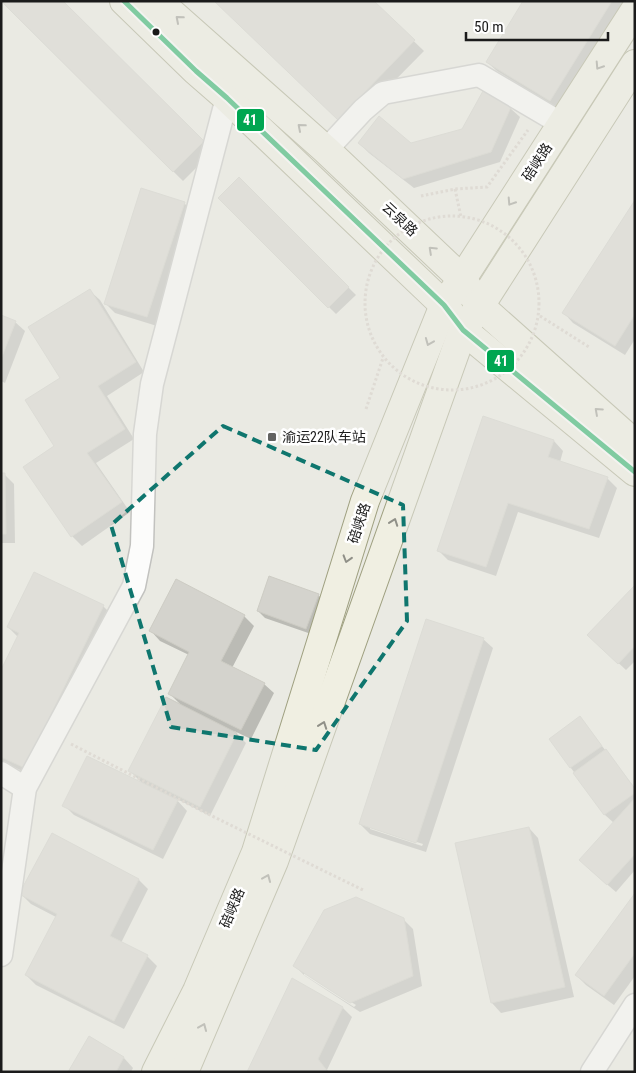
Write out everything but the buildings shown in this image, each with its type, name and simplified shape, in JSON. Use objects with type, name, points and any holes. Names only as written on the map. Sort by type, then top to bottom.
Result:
[{"type":"main road","points":[[124,1],[196,72],[227,98],[444,305],[463,330],[635,472]]},
{"type":"main road","name":"云泉路","points":[[158,1],[326,150],[462,278],[480,306],[635,444]]},
{"type":"main road","name":"碚峡路","points":[[156,1072],[197,990],[256,852],[365,501],[444,305],[462,278],[551,118],[635,10]]},
{"type":"main road","name":"碚峡路","points":[[184,1072],[274,861],[463,330],[635,64]]},
{"type":"street","points":[[326,150],[363,110],[383,93],[479,75],[551,118]]},
{"type":"street","points":[[1,955],[25,788],[134,586],[142,546],[145,434],[152,384],[227,98]]},
{"type":"street","points":[[1,773],[25,788]]},
{"type":"street","points":[[592,1072],[635,1005]]},
{"type":"path","points":[[421,196],[455,189],[488,187],[551,118]]},
{"type":"path","points":[[455,189],[461,217]]},
{"type":"path","points":[[453,215],[461,217],[482,221],[508,236],[528,258],[539,286],[540,316],[530,345],[512,369],[488,383],[462,391],[434,389],[408,380],[383,358],[372,339],[364,313],[366,285],[377,257],[396,235],[423,220],[453,215]]},
{"type":"path","points":[[540,316],[589,347]]},
{"type":"path","points":[[366,409],[383,358]]},
{"type":"path","points":[[54,735],[208,814],[365,891]]},
{"type":"highlighted area","points":[[223,426],[403,505],[407,621],[316,750],[171,727],[111,525]]},
{"type":"transit line","name":"41","points":[[124,1],[444,305],[463,330],[635,472]]},
{"type":"place","name":"渝运22队车站","points":[[272,437]]}]
